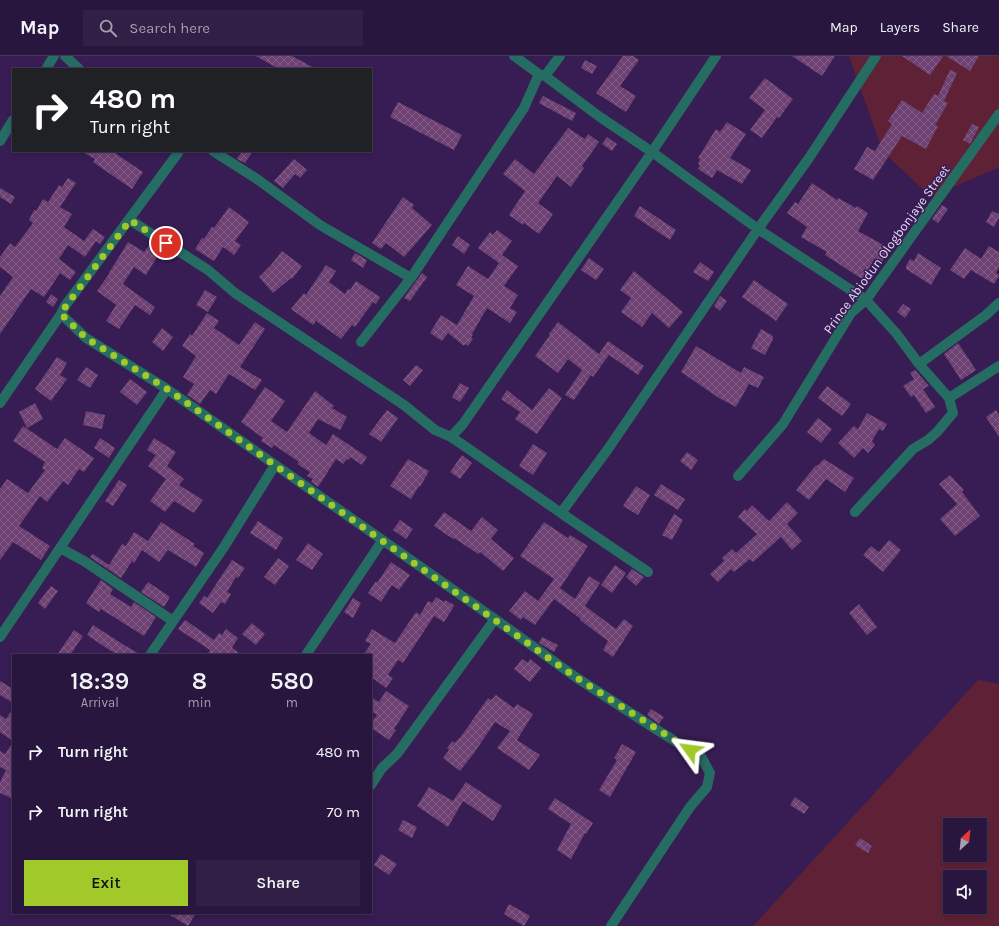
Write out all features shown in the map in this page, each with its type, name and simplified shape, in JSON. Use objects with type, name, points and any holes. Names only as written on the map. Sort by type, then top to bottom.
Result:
[{"type":"street","points":[[47,68],[54,56]]},
{"type":"street","points":[[65,56],[78,68]]},
{"type":"street","points":[[514,56],[652,152],[758,229],[866,300],[896,333],[919,364],[949,398],[953,413],[932,436],[913,449],[855,512]]},
{"type":"street","points":[[361,342],[411,278],[524,108],[542,75],[560,56]]},
{"type":"street","points":[[450,438],[463,424],[652,152],[716,56]]},
{"type":"street","points":[[561,513],[608,449],[758,229],[809,158],[876,56]]},
{"type":"street","name":"Prince Abiodun Ologbonjaye Street","points":[[738,476],[783,424],[851,314],[866,300],[999,114]]},
{"type":"street","points":[[0,140],[12,122]]},
{"type":"street","points":[[0,402],[66,306],[178,152]]},
{"type":"street","points":[[215,152],[257,179],[320,225],[411,278]]},
{"type":"street","points":[[130,220],[208,270],[235,293],[404,405],[435,430],[450,438],[648,572]]},
{"type":"street","points":[[919,364],[981,319],[999,303]]},
{"type":"street","points":[[61,314],[86,338],[167,389],[577,678],[702,758],[710,773],[707,787],[690,807],[611,926]]},
{"type":"street","points":[[949,398],[999,366]]},
{"type":"street","points":[[0,637],[167,389]]},
{"type":"street","points":[[151,654],[224,547],[275,465]]},
{"type":"street","points":[[307,654],[382,541]]},
{"type":"street","points":[[60,548],[84,562],[173,621]]},
{"type":"street","points":[[372,783],[382,768],[397,754],[495,619]]},
{"type":"shaded area","points":[[849,56],[999,56],[999,167],[931,197],[883,152]]},
{"type":"shaded area","points":[[978,680],[999,684],[999,926],[753,926]]},
{"type":"building","points":[[256,56],[292,56],[314,68],[277,68]]},
{"type":"building","points":[[623,56],[633,56],[639,60],[620,86],[636,96],[626,112],[596,93]]},
{"type":"building","points":[[792,56],[835,56],[822,76]]},
{"type":"building","points":[[902,56],[943,56],[930,75]]},
{"type":"building","points":[[946,56],[979,56],[970,71]]},
{"type":"building","points":[[585,60],[597,66],[592,74],[581,68]]},
{"type":"building","points":[[950,70],[957,73],[944,101],[948,103],[935,125],[938,126],[926,149],[902,136],[873,180],[854,169],[867,147],[875,151],[892,124],[888,121],[902,100],[922,113],[934,94],[938,96]]},
{"type":"building","points":[[765,78],[793,99],[779,118],[777,117],[762,138],[750,130],[765,110],[749,98]]},
{"type":"building","points":[[543,96],[576,113],[572,121],[539,103]]},
{"type":"building","points":[[398,102],[462,135],[454,150],[390,117]]},
{"type":"building","points":[[727,122],[746,134],[730,158],[751,170],[742,184],[717,170],[712,178],[698,169],[700,159],[698,158],[716,129],[720,132]]},
{"type":"building","points":[[972,124],[979,127],[970,144],[963,140]]},
{"type":"building","points":[[568,128],[585,139],[588,134],[599,142],[582,166],[584,168],[571,187],[557,176],[538,203],[553,214],[539,234],[524,223],[523,225],[509,215],[525,191],[503,174],[515,159],[534,174]]},
{"type":"building","points":[[607,137],[617,144],[612,151],[602,144]]},
{"type":"building","points":[[83,152],[113,152],[143,172],[132,189],[93,162],[95,159]]},
{"type":"building","points":[[241,152],[252,152],[245,163],[237,159]]},
{"type":"building","points":[[294,159],[307,170],[300,178],[295,174],[283,188],[274,181]]},
{"type":"building","points":[[68,178],[76,183],[60,207],[72,214],[64,227],[84,241],[93,229],[105,237],[100,244],[96,241],[85,257],[68,245],[59,259],[76,272],[70,280],[60,273],[44,297],[31,289],[0,334],[0,296],[13,277],[0,267],[0,257],[10,243],[15,247],[33,223],[29,220],[34,210],[36,211],[43,199],[48,202],[59,185],[62,187]]},
{"type":"building","points":[[812,183],[837,200],[838,198],[856,208],[857,206],[868,213],[858,231],[889,248],[882,262],[875,258],[862,279],[825,255],[827,252],[801,237],[807,227],[787,213],[795,202],[798,204]]},
{"type":"building","points":[[0,188],[15,197],[11,204],[0,197]]},
{"type":"building","points":[[403,197],[414,205],[412,208],[432,225],[404,257],[386,243],[381,249],[372,243]]},
{"type":"building","points":[[942,205],[948,209],[938,223],[932,219]]},
{"type":"building","points":[[640,206],[676,230],[670,240],[634,216]]},
{"type":"building","points":[[229,207],[249,222],[235,241],[241,245],[234,255],[223,247],[214,261],[195,249],[202,238],[204,239],[212,227],[214,228]]},
{"type":"building","points":[[992,211],[999,214],[999,218],[994,227],[986,222]]},
{"type":"building","points":[[497,230],[512,241],[502,255],[518,266],[504,286],[518,295],[510,308],[517,312],[510,323],[487,308],[472,334],[473,335],[471,337],[473,339],[468,346],[465,344],[464,346],[448,333],[442,341],[430,333],[441,315],[457,325],[474,296],[456,285],[468,266],[488,279],[499,263],[478,248],[490,232],[493,235]]},
{"type":"building","points":[[458,236],[470,245],[464,254],[452,245]]},
{"type":"building","points":[[128,242],[144,252],[150,244],[160,252],[146,275],[134,267],[123,284],[155,307],[150,315],[135,305],[119,329],[106,321],[116,305],[97,291]]},
{"type":"building","points":[[989,246],[999,252],[999,267],[996,273],[999,276],[994,284],[971,270],[964,279],[950,270],[965,248],[981,259]]},
{"type":"building","points":[[282,251],[302,266],[292,279],[291,278],[273,293],[259,277]]},
{"type":"building","points":[[355,253],[367,260],[363,268],[351,260]]},
{"type":"building","points":[[918,253],[941,268],[931,285],[906,269],[910,259],[914,261]]},
{"type":"building","points":[[589,258],[604,269],[596,280],[581,270]]},
{"type":"building","points":[[700,262],[714,272],[708,281],[693,272]]},
{"type":"building","points":[[326,265],[336,271],[329,282],[345,294],[348,289],[350,290],[356,281],[380,297],[376,304],[373,302],[355,327],[352,325],[341,339],[316,321],[313,325],[291,309],[304,293],[306,295]]},
{"type":"building","points":[[634,271],[683,312],[669,328],[652,313],[642,327],[621,312],[631,298],[620,290]]},
{"type":"building","points":[[422,273],[427,277],[410,301],[404,298]]},
{"type":"building","points":[[754,280],[788,304],[776,321],[742,297]]},
{"type":"building","points":[[205,290],[217,297],[208,312],[196,305]]},
{"type":"building","points":[[51,294],[58,299],[53,307],[46,302]]},
{"type":"building","points":[[720,296],[727,301],[720,311],[714,306]]},
{"type":"building","points":[[903,304],[911,309],[905,318],[897,312]]},
{"type":"building","points":[[207,313],[219,321],[214,328],[239,345],[255,322],[265,329],[240,367],[262,380],[255,390],[229,374],[216,394],[210,390],[200,404],[187,395],[194,384],[183,377],[196,356],[182,346],[190,334],[192,336]]},
{"type":"building","points":[[558,322],[599,354],[608,341],[644,366],[638,375],[609,355],[593,377],[591,375],[574,400],[565,395],[582,370],[568,359],[558,373],[535,356]]},
{"type":"building","points":[[162,328],[173,337],[163,351],[152,342]]},
{"type":"building","points":[[761,329],[773,336],[765,355],[751,348]]},
{"type":"building","points":[[958,343],[976,370],[961,380],[944,354]]},
{"type":"building","points":[[696,346],[741,373],[744,367],[764,377],[758,388],[749,384],[736,407],[719,398],[681,372]]},
{"type":"building","points":[[57,357],[67,363],[60,375],[67,379],[51,401],[35,389]]},
{"type":"building","points":[[416,365],[423,370],[410,386],[403,380]]},
{"type":"building","points":[[86,367],[98,375],[90,388],[77,380]]},
{"type":"building","points":[[915,370],[929,386],[923,389],[935,407],[926,413],[914,395],[911,397],[903,386],[914,379],[910,373]]},
{"type":"building","points":[[130,379],[147,392],[137,405],[120,392]]},
{"type":"building","points":[[460,383],[469,388],[460,402],[452,397]]},
{"type":"building","points":[[827,386],[851,404],[842,416],[818,398]]},
{"type":"building","points":[[265,387],[285,401],[271,421],[287,432],[315,391],[334,406],[332,408],[347,417],[340,430],[318,419],[309,433],[326,445],[333,434],[367,457],[362,465],[350,457],[349,460],[347,459],[343,464],[336,459],[318,487],[311,482],[313,479],[307,476],[310,472],[297,464],[299,462],[274,445],[272,448],[261,441],[263,438],[241,422]]},
{"type":"building","points":[[549,388],[562,398],[537,434],[515,419],[520,412],[501,399],[507,390],[532,410]]},
{"type":"building","points":[[35,403],[43,419],[27,428],[19,412]]},
{"type":"building","points":[[387,410],[398,418],[381,442],[369,434]]},
{"type":"building","points":[[996,410],[999,415],[999,437],[986,417]]},
{"type":"building","points":[[86,411],[105,415],[102,429],[83,425]]},
{"type":"building","points":[[867,413],[887,424],[883,431],[879,429],[872,441],[875,445],[868,453],[863,448],[854,458],[838,443],[854,426],[858,429]]},
{"type":"building","points":[[818,418],[832,429],[821,443],[807,432]]},
{"type":"building","points":[[23,426],[57,449],[65,438],[94,458],[84,472],[79,469],[68,485],[63,481],[47,502],[40,496],[19,526],[50,546],[41,560],[13,542],[0,560],[0,489],[7,479],[28,493],[45,470],[42,468],[45,462],[13,441]]},
{"type":"building","points":[[100,438],[115,448],[109,458],[94,448]]},
{"type":"building","points":[[154,438],[176,452],[167,466],[184,479],[179,485],[203,500],[194,513],[174,501],[165,512],[150,501],[166,479],[148,466],[156,455],[147,450]]},
{"type":"building","points":[[533,444],[547,453],[533,475],[519,466]]},
{"type":"building","points":[[687,452],[698,460],[691,470],[680,461]]},
{"type":"building","points":[[462,455],[472,463],[460,479],[450,472]]},
{"type":"building","points":[[408,459],[429,471],[411,499],[390,486]]},
{"type":"building","points":[[824,459],[854,478],[845,492],[826,479],[809,500],[796,490],[816,465],[817,466]]},
{"type":"building","points":[[950,475],[964,490],[962,492],[980,516],[955,536],[940,519],[957,504],[939,484]]},
{"type":"building","points":[[119,480],[127,485],[113,506],[105,501]]},
{"type":"building","points":[[661,484],[685,499],[678,510],[654,495]]},
{"type":"building","points":[[636,486],[650,495],[638,515],[623,506]]},
{"type":"building","points":[[787,502],[798,513],[787,524],[802,541],[792,550],[781,537],[753,562],[750,559],[734,572],[731,569],[718,582],[710,574],[724,561],[722,558],[732,549],[736,553],[757,534],[738,517],[745,509],[747,511],[752,505],[769,521]]},
{"type":"building","points":[[444,512],[471,531],[482,517],[498,530],[491,539],[514,558],[503,571],[480,552],[478,554],[454,538],[453,539],[434,526]]},
{"type":"building","points":[[674,514],[683,520],[672,540],[662,535]]},
{"type":"building","points":[[400,520],[413,529],[406,539],[393,530]]},
{"type":"building","points":[[258,521],[283,538],[276,550],[250,533]]},
{"type":"building","points":[[161,522],[195,544],[193,546],[204,553],[196,567],[168,550],[159,562],[142,550],[134,563],[132,561],[121,578],[90,557],[93,554],[109,565],[122,544],[126,546],[134,532],[148,541]]},
{"type":"building","points":[[544,522],[568,538],[570,535],[588,546],[560,588],[575,599],[589,576],[600,583],[585,606],[616,629],[624,619],[633,626],[613,657],[603,650],[608,641],[554,599],[535,625],[523,617],[521,620],[509,611],[525,591],[538,601],[554,579],[520,556]]},
{"type":"building","points":[[889,540],[901,550],[883,572],[863,555],[871,546],[879,552]]},
{"type":"building","points":[[308,543],[323,554],[312,570],[296,560]]},
{"type":"building","points":[[278,558],[289,566],[275,585],[264,577]]},
{"type":"building","points":[[232,560],[245,568],[238,578],[236,577],[227,592],[231,594],[225,604],[221,602],[213,613],[199,603],[204,596],[207,598]]},
{"type":"building","points":[[391,562],[410,575],[399,590],[392,585],[381,602],[368,593],[376,581],[377,583]]},
{"type":"building","points":[[615,565],[626,573],[612,593],[601,585]]},
{"type":"building","points":[[632,569],[644,577],[636,586],[626,577]]},
{"type":"building","points":[[101,580],[113,589],[110,594],[131,607],[134,602],[156,617],[144,636],[101,609],[99,612],[86,603]]},
{"type":"building","points":[[148,582],[170,597],[164,607],[141,592]]},
{"type":"building","points":[[51,586],[58,591],[45,609],[38,603]]},
{"type":"building","points":[[436,597],[444,602],[445,600],[454,605],[444,622],[434,616],[403,663],[398,660],[388,675],[393,678],[386,688],[372,678],[372,654],[364,654],[371,644],[365,641],[372,629],[395,643],[416,612],[420,615],[428,601],[432,603]]},
{"type":"building","points":[[353,598],[361,603],[353,618],[344,612]]},
{"type":"building","points":[[859,604],[877,627],[867,635],[849,613]]},
{"type":"building","points":[[185,620],[214,640],[219,633],[222,635],[226,629],[238,638],[232,648],[241,654],[208,654],[210,650],[178,629]]},
{"type":"building","points":[[252,623],[265,634],[256,645],[242,634]]},
{"type":"building","points":[[93,625],[139,654],[117,654],[87,635]]},
{"type":"building","points":[[74,630],[83,636],[71,654],[58,654]]},
{"type":"building","points":[[542,637],[558,645],[554,652],[539,643]]},
{"type":"building","points":[[522,659],[528,663],[530,659],[541,668],[530,682],[514,669]]},
{"type":"building","points":[[0,681],[12,688],[12,702],[0,695]]},
{"type":"building","points":[[386,691],[409,706],[394,729],[396,730],[389,740],[372,729],[372,722],[377,715],[372,712],[372,698],[379,702]]},
{"type":"building","points":[[496,695],[514,708],[517,704],[533,714],[517,740],[540,755],[529,770],[497,748],[510,731],[495,722],[460,771],[443,758],[449,750],[447,748],[452,741],[455,743],[460,738],[488,698],[491,700]]},
{"type":"building","points":[[651,709],[664,717],[659,724],[647,715]]},
{"type":"building","points":[[12,710],[12,740],[0,732],[0,715],[6,719]]},
{"type":"building","points":[[12,744],[12,799],[0,793],[0,782],[6,770],[0,767],[0,751],[5,754]]},
{"type":"building","points":[[622,744],[636,752],[610,797],[599,790],[617,760],[614,758]]},
{"type":"building","points":[[466,782],[502,806],[493,821],[463,801],[448,827],[417,806],[429,787],[453,801]]},
{"type":"building","points":[[795,797],[809,807],[804,814],[790,805]]},
{"type":"building","points":[[555,798],[593,823],[586,834],[585,833],[571,859],[557,850],[571,824],[548,809]]},
{"type":"building","points":[[403,820],[417,827],[412,838],[398,830]]},
{"type":"building","points":[[860,838],[872,846],[868,853],[855,845]]},
{"type":"building","points":[[381,854],[397,864],[389,875],[374,865]]},
{"type":"building","points":[[509,904],[530,916],[524,926],[504,914]]},
{"type":"building","points":[[169,914],[195,914],[188,926]]},
{"type":"route","points":[[166,243],[130,220],[61,314],[86,338],[167,389],[577,678],[690,750]]}]
